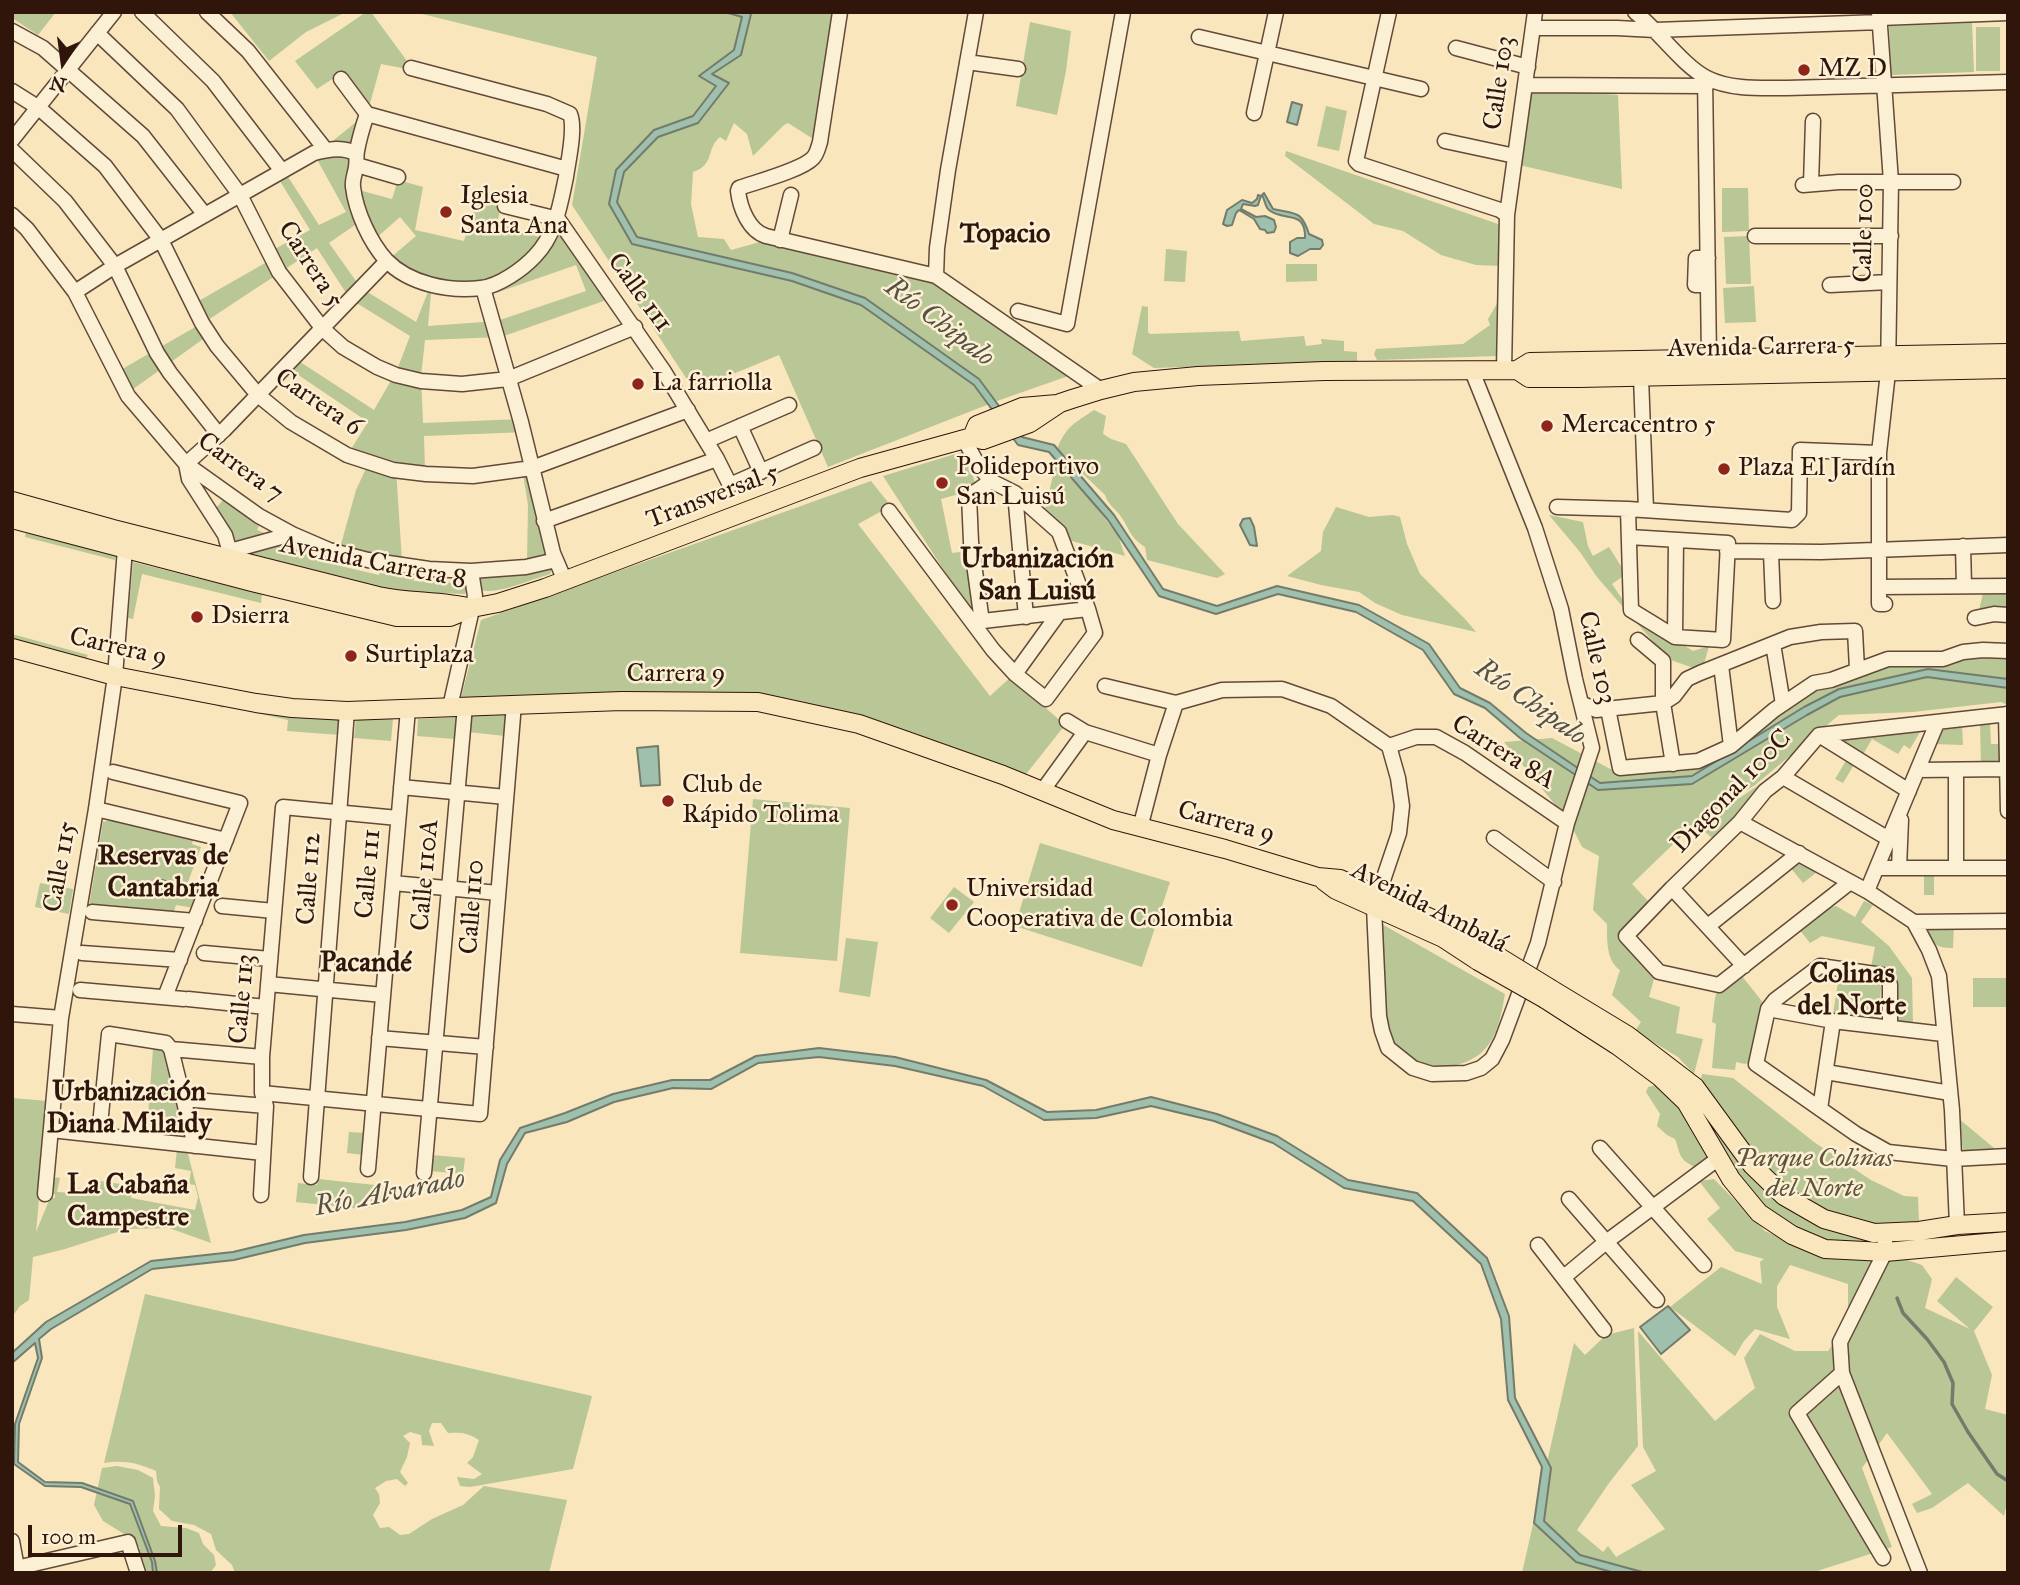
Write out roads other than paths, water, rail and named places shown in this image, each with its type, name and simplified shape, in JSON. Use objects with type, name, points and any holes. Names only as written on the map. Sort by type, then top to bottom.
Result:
[{"type":"main road","name":"Avenida Carrera 5","points":[[1511,370],[1529,377],[1642,377],[1888,363],[2008,353]]},
{"type":"main road","name":"Avenida Carrera 5","points":[[1101,390],[1134,382],[1198,376],[1324,371],[1511,370],[1530,362],[1709,358],[2008,369]]},
{"type":"main road","name":"Transversal 5","points":[[974,435],[1022,407],[1060,403],[1101,390]]},
{"type":"main road","name":"Transversal 5","points":[[472,608],[499,603],[565,581],[860,468],[974,435],[1030,423],[1060,403]]},
{"type":"main road","name":"Avenida Carrera 8","points":[[12,501],[399,600],[450,602],[472,608]]},
{"type":"main road","name":"Avenida Carrera 8","points":[[12,519],[397,617],[450,617],[472,608]]},
{"type":"main road","name":"Carrera 9","points":[[12,648],[115,676],[292,708],[347,711],[622,701],[758,702],[859,724],[1043,790],[1113,820],[1318,877]]},
{"type":"main road","name":"Avenida Ambalá","points":[[1318,877],[1340,879],[1443,938],[1482,955],[1626,1035],[1695,1087],[1752,1165],[1784,1196],[1824,1219],[1874,1233],[2008,1222]]},
{"type":"main road","name":"Avenida Ambalá","points":[[1548,994],[1660,1077],[1686,1102],[1731,1179],[1759,1213],[1792,1236],[1825,1249],[1885,1252],[2008,1241]]},
{"type":"street","points":[[12,140],[114,12]]},
{"type":"street","points":[[142,12],[213,80],[282,171]]},
{"type":"street","points":[[207,12],[253,58],[325,149]]},
{"type":"street","points":[[840,12],[820,142],[813,157],[798,166],[738,190],[741,205],[752,229],[780,240],[936,276],[1101,390]]},
{"type":"street","points":[[936,276],[937,248],[976,12]]},
{"type":"street","points":[[1018,311],[1067,324],[1124,12]]},
{"type":"street","points":[[1254,113],[1276,12]]},
{"type":"street","points":[[1389,12],[1356,161],[1504,212]]},
{"type":"street","name":"Calle 103","points":[[1511,370],[1504,212],[1525,85],[1523,66],[1535,12]]},
{"type":"street","points":[[1635,12],[1706,82],[1702,285],[1709,358]]},
{"type":"street","points":[[1533,28],[1617,27],[1655,30],[1745,20],[2008,13]]},
{"type":"street","name":"Calle 100","points":[[1879,587],[1879,453],[1888,363],[1891,236],[1891,182],[1880,17]]},
{"type":"street","points":[[12,31],[43,48],[144,136],[205,215]]},
{"type":"street","name":"Carrera 5","points":[[97,33],[177,109],[240,195],[279,272],[323,329],[343,347],[377,368],[421,381],[462,384],[508,379],[635,327]]},
{"type":"street","points":[[1199,37],[1421,89]]},
{"type":"street","points":[[1456,48],[1523,66]]},
{"type":"street","points":[[967,62],[1018,69]]},
{"type":"street","points":[[367,114],[352,184],[372,241],[387,261],[409,277],[428,284],[483,288],[515,274],[537,255],[558,219],[567,169],[572,117],[566,111],[547,104],[411,68]]},
{"type":"street","points":[[341,79],[367,114],[567,169]]},
{"type":"street","points":[[1525,85],[1706,82],[1752,88],[2008,82]]},
{"type":"street","name":"Carrera 6","points":[[12,91],[39,108],[106,166],[161,240],[202,323],[258,395],[291,422],[347,455],[393,470],[472,476],[532,468],[688,410]]},
{"type":"street","points":[[1813,121],[1807,185],[1953,182]]},
{"type":"street","points":[[1446,141],[1515,156]]},
{"type":"street","points":[[75,292],[161,240],[325,149],[350,150],[356,160],[398,177]]},
{"type":"street","points":[[12,150],[65,201],[116,266],[157,353],[219,435]]},
{"type":"street","points":[[780,240],[791,195]]},
{"type":"street","points":[[505,206],[558,219]]},
{"type":"street","name":"Carrera 7","points":[[12,215],[27,229],[75,292],[128,396],[186,464],[259,516],[329,550],[368,560],[429,569],[471,571],[526,567],[556,560]]},
{"type":"street","name":"Calle 111","points":[[558,219],[635,327],[688,410],[730,485],[761,472]]},
{"type":"street","points":[[1755,236],[1891,236]]},
{"type":"street","points":[[292,534],[231,555],[225,535],[189,479],[186,464],[219,435],[387,261]]},
{"type":"street","points":[[1830,285],[1889,282]]},
{"type":"street","points":[[483,288],[544,521],[565,581]]},
{"type":"street","name":"Calle 103","points":[[1376,901],[1379,1016],[1388,1048],[1413,1068],[1432,1074],[1466,1073],[1481,1068],[1492,1059],[1532,962],[1567,823],[1592,748],[1561,609],[1542,551],[1472,371]]},
{"type":"street","points":[[1642,377],[1646,510]]},
{"type":"street","points":[[706,441],[789,405]]},
{"type":"street","points":[[740,426],[761,472],[814,448]]},
{"type":"street","points":[[890,512],[977,622],[993,650],[1014,674],[1046,699],[1095,633],[1059,533],[1015,493],[991,481],[978,465],[974,435]]},
{"type":"street","points":[[1557,508],[1628,509],[1792,520],[1799,513],[1800,450],[1879,453]]},
{"type":"street","points":[[544,521],[717,459]]},
{"type":"street","points":[[977,622],[969,496],[991,481]]},
{"type":"street","points":[[208,509],[223,492]]},
{"type":"street","points":[[1015,493],[1027,617]]},
{"type":"street","points":[[1628,509],[1630,610],[1675,637],[1723,640],[1727,547]]},
{"type":"street","points":[[1629,537],[1676,540],[1771,553],[2008,545]]},
{"type":"street","points":[[1675,637],[1676,540]]},
{"type":"street","points":[[1963,546],[1964,586]]},
{"type":"street","name":"Calle 115","points":[[45,1194],[61,1018],[115,676],[125,549]]},
{"type":"street","points":[[1771,553],[1773,601]]},
{"type":"street","points":[[457,707],[475,596],[471,571]]},
{"type":"street","points":[[1885,604],[1879,604],[1879,587],[2008,586]]},
{"type":"street","points":[[977,622],[1088,609]]},
{"type":"street","points":[[1014,674],[1059,613]]},
{"type":"street","points":[[1975,618],[1994,614],[2008,615]]},
{"type":"street","points":[[1581,703],[1596,710],[1663,703],[1674,696],[1688,679],[1790,637],[1821,632],[1855,631],[1857,669]]},
{"type":"street","points":[[1638,640],[1664,661],[1663,703],[1673,764]]},
{"type":"street","points":[[1773,644],[1783,704]]},
{"type":"street","points":[[1608,709],[1620,768],[1698,761],[1731,746],[1814,683],[1831,680],[1888,659],[1943,659],[1963,652],[2008,651]]},
{"type":"street","points":[[1721,665],[1731,746]]},
{"type":"street","points":[[1105,686],[1176,703],[1222,690],[1282,689],[1331,706],[1388,746],[1398,778],[1402,806],[1399,833],[1376,901]]},
{"type":"street","points":[[1140,828],[1176,703]]},
{"type":"street","name":"Calle 110","points":[[429,1109],[480,1114],[514,704]]},
{"type":"street","name":"Calle 110A","points":[[424,1173],[458,792],[457,707]]},
{"type":"street","name":"Calle 111","points":[[368,1169],[408,709]]},
{"type":"street","name":"Calle 112","points":[[311,1177],[347,711]]},
{"type":"street","points":[[1867,891],[1937,723],[2007,714],[2008,811]]},
{"type":"street","points":[[1068,721],[1085,732],[1159,755]]},
{"type":"street","name":"Diagonal 100C","points":[[1744,966],[1720,985],[1659,972],[1626,936],[1740,822],[1765,791],[1783,777],[1819,736],[1937,723]]},
{"type":"street","points":[[1043,790],[1085,732]]},
{"type":"street","points":[[1819,736],[1909,791]]},
{"type":"street","name":"Carrera 8A","points":[[1388,746],[1416,737],[1436,737],[1465,753],[1567,823]]},
{"type":"street","points":[[1918,770],[2007,769]]},
{"type":"street","points":[[1956,770],[1956,868]]},
{"type":"street","points":[[113,772],[240,803],[165,998]]},
{"type":"street","points":[[1783,777],[1889,839]]},
{"type":"street","points":[[401,787],[506,797]]},
{"type":"street","name":"Calle 113","points":[[261,1195],[264,1100],[262,1057],[283,807],[339,812]]},
{"type":"street","points":[[96,809],[226,840]]},
{"type":"street","points":[[339,812],[398,818]]},
{"type":"street","points":[[1899,868],[1901,813]]},
{"type":"street","points":[[1740,822],[1867,891],[1914,922],[1939,976],[1950,1093],[1957,1226]]},
{"type":"street","points":[[1494,838],[1554,882]]},
{"type":"street","points":[[1708,926],[1799,853]]},
{"type":"street","points":[[1877,868],[2008,868]]},
{"type":"street","points":[[393,883],[498,893]]},
{"type":"street","points":[[1672,888],[1744,966],[1849,883]]},
{"type":"street","points":[[222,906],[274,911]]},
{"type":"street","points":[[92,912],[195,920]]},
{"type":"street","points":[[1914,922],[2008,921]]},
{"type":"street","points":[[82,953],[180,960]]},
{"type":"street","points":[[204,953],[271,960]]},
{"type":"street","points":[[1891,1028],[1888,978],[1820,966],[1775,1000],[1768,1009],[1756,1064],[1856,1134],[1888,1152],[1953,1159],[2008,1156]]},
{"type":"street","points":[[268,984],[383,995]]},
{"type":"street","points":[[80,990],[266,1007]]},
{"type":"street","points":[[1768,1009],[1833,1021],[1943,1034]]},
{"type":"street","points":[[12,1014],[61,1018]]},
{"type":"street","points":[[1820,1109],[1833,1021]]},
{"type":"street","points":[[99,1135],[109,1034],[166,1043],[171,1049],[195,1146]]},
{"type":"street","points":[[379,1038],[486,1047]]},
{"type":"street","points":[[171,1049],[262,1057]]},
{"type":"street","points":[[1826,1072],[1950,1093]]},
{"type":"street","points":[[183,1099],[317,1098],[429,1109]]},
{"type":"street","points":[[51,1130],[263,1153]]},
{"type":"street","points":[[1600,1148],[1704,1265]]},
{"type":"street","points":[[1564,1277],[1606,1242],[1719,1158]]},
{"type":"street","points":[[1569,1199],[1657,1300]]},
{"type":"street","points":[[1886,1232],[1885,1252],[1840,1342],[1842,1373],[1920,1573]]},
{"type":"street","points":[[1538,1245],[1604,1330]]},
{"type":"street","points":[[1842,1373],[1797,1413],[1884,1558]]},
{"type":"street","points":[[12,1541],[16,1570],[128,1542],[138,1573]]},
{"type":"waterway","points":[[1897,1298],[1903,1313],[1944,1362],[1953,1383],[1952,1404],[1968,1432],[1997,1474],[2008,1481]]},
{"type":"place","name":"MZ D","points":[[1804,70]]},
{"type":"place","name":"Iglesia Santa Ana","points":[[446,212]]},
{"type":"place","name":"La farriolla","points":[[638,384]]},
{"type":"place","name":"Mercacentro 5","points":[[1547,426]]},
{"type":"place","name":"Plaza El Jardín","points":[[1724,469]]},
{"type":"place","name":"Polideportivo San Luisú","points":[[942,483]]},
{"type":"place","name":"Dsierra","points":[[197,617]]},
{"type":"place","name":"Surtiplaza","points":[[351,656]]},
{"type":"place","name":"Club de Rápido Tolima","points":[[668,801]]},
{"type":"place","name":"Universidad Cooperativa de Colombia","points":[[952,905]]},
{"type":"district","name":"Topacio","points":[[1005,235]]},
{"type":"district","name":"Urbanización San Luisú","points":[[1037,576]]},
{"type":"district","name":"Reservas de Cantabria","points":[[163,873]]},
{"type":"district","name":"Pacandé","points":[[366,964]]},
{"type":"district","name":"Colinas del Norte","points":[[1852,991]]},
{"type":"district","name":"Urbanización Diana Milaidy","points":[[129,1109]]},
{"type":"district","name":"La Cabaña Campestre","points":[[128,1202]]},
{"type":"water label","name":"Río Chipalo","points":[[939,323]]},
{"type":"water label","name":"Río Chipalo","points":[[1530,703]]},
{"type":"water label","name":"Río Alvarado","points":[[390,1194]]},
{"type":"park label","name":"Parque Colinas del Norte","points":[[1814,1175]]}]
